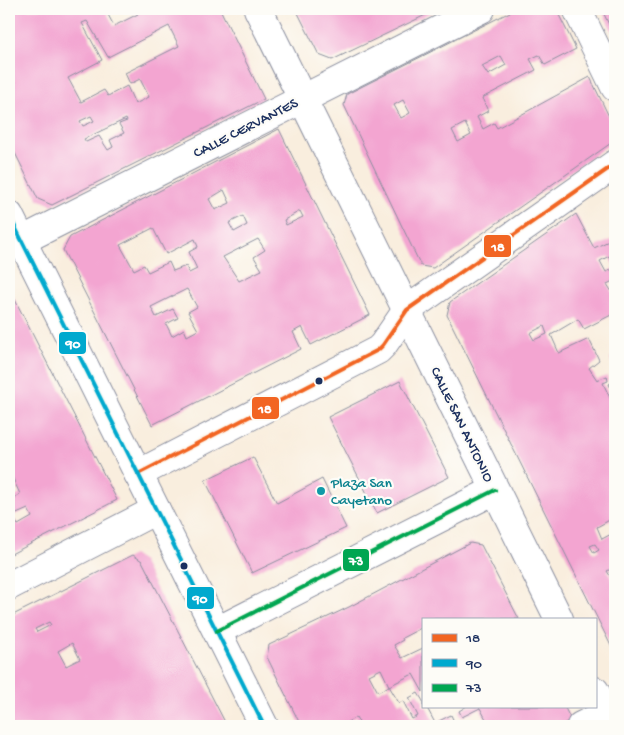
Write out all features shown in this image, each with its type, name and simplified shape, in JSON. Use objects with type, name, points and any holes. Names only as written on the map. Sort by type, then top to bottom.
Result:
[{"type":"street","name":"CALLE SAN ANTONIO","points":[[258,9],[559,618]]},
{"type":"street","name":"CALLE CERVANTES","points":[[15,243],[481,9]]},
{"type":"street","points":[[577,9],[615,87]]},
{"type":"street","points":[[138,474],[378,350],[407,310],[615,164]]},
{"type":"street","points":[[9,215],[15,243],[138,474],[264,726]]},
{"type":"street","points":[[217,631],[495,490]]},
{"type":"street","points":[[9,586],[156,510]]},
{"type":"street","points":[[581,726],[607,710]]},
{"type":"building","points":[[9,9],[105,9],[114,26],[138,14],[135,9],[220,9],[264,99],[52,205],[38,199],[9,141]],"holes":[[[87,21],[108,57],[169,26],[179,46],[125,73],[130,84],[140,79],[149,97],[135,104],[127,86],[108,96],[104,90],[81,102],[68,78],[102,60],[82,23]],[[91,116],[94,121],[83,126],[80,121]],[[126,119],[127,121],[119,124],[124,133],[110,140],[113,147],[108,150],[99,136],[86,142],[84,139]]]},
{"type":"building","points":[[296,9],[438,9],[332,60],[319,55]]},
{"type":"building","points":[[516,9],[556,9],[576,49],[545,65],[539,55],[530,59],[536,70],[482,98],[488,111],[477,117],[483,129],[494,123],[497,128],[590,77],[615,129],[614,141],[433,268],[421,266],[344,105],[347,94]],"holes":[[[501,56],[506,65],[488,75],[482,66]],[[403,100],[410,113],[401,118],[394,105]],[[465,123],[471,135],[458,142],[452,130]]]},
{"type":"building","points":[[615,9],[615,37],[602,10]]},
{"type":"building","points":[[279,129],[370,315],[311,345],[302,327],[293,332],[301,349],[152,425],[63,250],[70,237]],"holes":[[[224,190],[230,203],[215,210],[209,199]],[[300,211],[303,217],[286,225],[284,220]],[[243,216],[247,225],[234,232],[229,223]],[[153,228],[166,254],[195,239],[198,247],[189,252],[197,269],[189,273],[186,266],[173,271],[169,262],[148,272],[144,265],[134,270],[120,245]],[[258,239],[265,250],[254,257],[262,270],[239,281],[223,257]],[[187,289],[197,307],[188,312],[198,330],[187,336],[184,329],[172,336],[166,324],[178,318],[173,309],[156,317],[151,307]]]},
{"type":"building","points":[[576,214],[594,248],[615,238],[615,268],[615,280],[607,284],[612,292],[615,290],[615,313],[584,329],[578,319],[551,335],[559,353],[589,339],[599,360],[589,368],[597,380],[607,376],[608,381],[603,383],[611,400],[615,398],[615,517],[597,527],[602,539],[615,532],[615,567],[607,571],[613,581],[615,579],[615,654],[447,315],[450,302]],"holes":[[[609,256],[615,268],[606,272],[600,261]],[[544,326],[547,334],[534,340],[530,333]],[[595,544],[599,550],[594,553],[590,546]]]},
{"type":"building","points":[[9,288],[117,500],[9,555],[9,501],[20,494],[9,470]],"holes":[[[28,509],[32,517],[18,525],[12,516]]]},
{"type":"building","points":[[615,356],[615,370],[610,358]]},
{"type":"building","points":[[400,381],[449,477],[377,513],[328,417]]},
{"type":"building","points":[[615,381],[615,398],[609,384]]},
{"type":"building","points":[[253,457],[277,503],[322,479],[346,528],[252,573],[205,480]]},
{"type":"building","points":[[470,543],[481,545],[518,618],[422,618],[422,628],[402,638],[403,640],[394,645],[402,658],[422,648],[422,690],[413,674],[389,686],[399,703],[403,701],[412,719],[418,716],[409,698],[418,693],[422,699],[422,708],[427,708],[435,723],[451,715],[456,726],[357,726],[360,724],[356,717],[344,724],[345,726],[301,726],[267,657],[269,645],[349,607]],"holes":[[[381,669],[389,686],[378,692],[369,675]]]},
{"type":"building","points":[[133,555],[142,561],[227,726],[115,726],[113,723],[107,726],[9,726],[9,617]],"holes":[[[49,622],[51,625],[37,632],[35,629]],[[72,643],[80,659],[66,666],[58,651]]]},
{"type":"building","points":[[464,708],[480,708],[462,717],[459,711]]},
{"type":"building","points":[[480,708],[565,708],[571,720],[559,726],[477,726],[487,721]]},
{"type":"transit line","name":"18","points":[[138,474],[378,350],[407,310],[615,164]]},
{"type":"transit line","name":"90","points":[[9,215],[264,726]]},
{"type":"transit line","name":"73","points":[[217,631],[495,490]]},
{"type":"place","name":"Plaza San Cayetano","points":[[321,491]]}]
